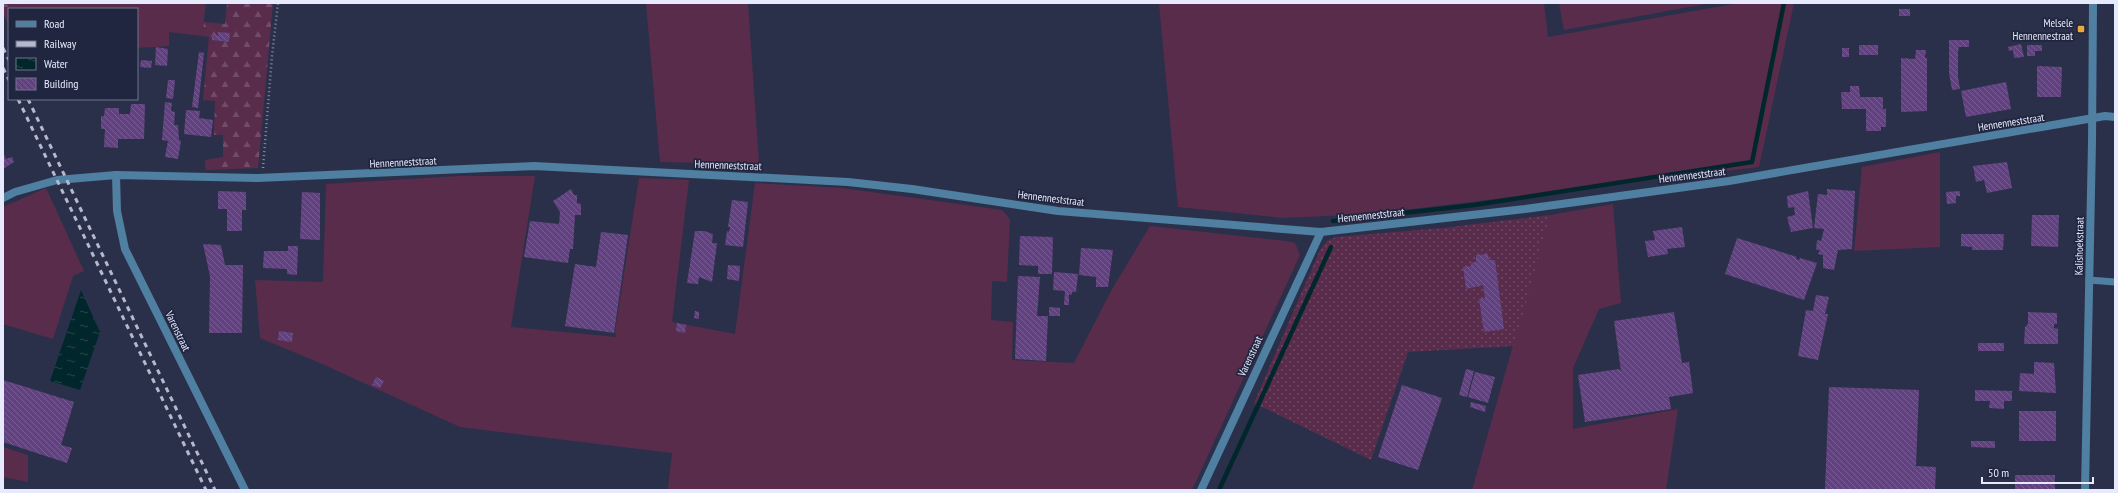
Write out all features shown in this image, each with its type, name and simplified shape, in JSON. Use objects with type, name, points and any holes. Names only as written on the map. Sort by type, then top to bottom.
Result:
[{"type":"street","name":"Kalishoekstraat","points":[[2085,490],[2093,3]]},
{"type":"street","name":"Hennenneststraat","points":[[3,198],[15,192],[57,180],[116,175],[184,178],[263,178],[534,166],[848,182],[912,189],[1058,211],[1320,232],[1525,209],[1729,181],[2092,119],[2115,117]]},
{"type":"street","name":"Varenstraat","points":[[116,175],[117,210],[125,249],[245,490]]},
{"type":"street","name":"Varenstraat","points":[[1201,490],[1320,232]]},
{"type":"lane","points":[[2089,280],[2115,282]]},
{"type":"path","points":[[263,178],[272,56],[278,3]]},
{"type":"green space","points":[[3,3],[18,3],[20,8],[8,8],[8,23],[3,13]]},
{"type":"green space","points":[[18,3],[206,3],[202,36],[169,32],[169,46],[138,48],[138,8],[20,8]]},
{"type":"green space","points":[[227,3],[273,3],[258,168],[206,170],[205,160],[223,157],[223,135],[214,135],[215,101],[203,100],[209,37],[202,36],[204,22],[225,24]]},
{"type":"green space","points":[[646,3],[748,3],[759,164],[660,162]]},
{"type":"green space","points":[[1159,3],[1544,3],[1548,37],[1739,3],[1794,3],[1759,167],[1370,214],[1284,218],[1178,207]]},
{"type":"green space","points":[[1559,3],[1711,3],[1564,30]]},
{"type":"green space","points":[[1940,152],[1940,247],[1854,251],[1862,167]]},
{"type":"green space","points":[[460,176],[535,176],[511,327],[616,337],[615,331],[639,178],[689,180],[672,322],[735,334],[755,183],[842,188],[1002,210],[1010,219],[1007,282],[992,281],[991,320],[1013,322],[1012,360],[1074,363],[1111,291],[1150,226],[1286,241],[1295,243],[1300,255],[1192,490],[671,490],[668,488],[672,453],[460,427],[320,363],[260,338],[255,280],[323,282],[326,184]]},
{"type":"green space","points":[[46,188],[84,271],[73,276],[53,339],[3,324],[3,207]]},
{"type":"green space","points":[[1613,204],[1621,303],[1599,309],[1573,368],[1573,429],[1678,409],[1666,490],[1472,490],[1550,215]]},
{"type":"green space","points":[[1550,215],[1514,346],[1408,352],[1371,460],[1254,403],[1320,250],[1327,241],[1336,237],[1443,228]]},
{"type":"green space","points":[[3,447],[28,455],[28,482],[3,477]]},
{"type":"water","points":[[81,290],[100,332],[80,390],[50,381]]},
{"type":"building","points":[[1899,9],[1910,9],[1910,16],[1899,16]]},
{"type":"building","points":[[218,32],[230,33],[229,42],[212,40],[212,35],[218,35]]},
{"type":"building","points":[[1949,40],[1969,40],[1969,47],[1959,47],[1958,52],[1958,77],[1960,89],[1952,90],[1949,73]]},
{"type":"building","points":[[2021,44],[2024,57],[2014,58],[2013,50],[2009,51],[2008,47]]},
{"type":"building","points":[[1859,45],[1878,45],[1878,55],[1859,55]]},
{"type":"building","points":[[2027,45],[2042,45],[2042,51],[2035,51],[2035,56],[2027,56]]},
{"type":"building","points":[[156,47],[168,49],[167,66],[155,65]]},
{"type":"building","points":[[1842,48],[1849,48],[1849,57],[1842,57]]},
{"type":"building","points":[[1916,50],[1926,50],[1927,111],[1901,112],[1901,58],[1915,59]]},
{"type":"building","points":[[199,52],[204,53],[198,108],[192,107]]},
{"type":"building","points":[[141,60],[152,61],[151,68],[140,67]]},
{"type":"building","points":[[2037,66],[2062,67],[2061,97],[2037,97]]},
{"type":"building","points":[[168,80],[175,80],[173,99],[166,98]]},
{"type":"building","points":[[2006,82],[2011,109],[1966,117],[1961,91]]},
{"type":"building","points":[[1850,86],[1859,86],[1860,97],[1883,97],[1883,109],[1886,109],[1886,127],[1881,127],[1881,131],[1866,131],[1866,109],[1842,109],[1841,92],[1850,92]]},
{"type":"building","points":[[165,102],[172,103],[171,111],[175,112],[174,125],[178,125],[179,140],[181,141],[178,159],[165,157],[168,141],[162,140]]},
{"type":"building","points":[[131,104],[145,104],[144,139],[118,139],[118,148],[104,147],[105,129],[101,129],[101,116],[104,116],[105,108],[119,108],[119,114],[130,114]]},
{"type":"building","points":[[186,110],[200,111],[199,118],[213,120],[211,137],[184,134]]},
{"type":"building","points":[[3,152],[6,159],[12,157],[14,162],[3,169]]},
{"type":"building","points":[[2007,162],[2012,188],[1987,193],[1984,180],[1976,182],[1973,166]]},
{"type":"building","points":[[571,189],[574,195],[577,195],[577,203],[581,204],[581,215],[575,215],[573,249],[570,249],[568,263],[524,257],[530,221],[559,224],[560,212],[553,201]]},
{"type":"building","points":[[1827,189],[1855,191],[1852,249],[1838,250],[1834,270],[1823,268],[1823,255],[1818,254],[1820,250],[1816,250],[1817,240],[1821,241],[1824,229],[1814,228],[1818,194],[1827,195]]},
{"type":"building","points":[[218,191],[246,192],[246,210],[242,210],[242,231],[227,231],[227,209],[218,209]]},
{"type":"building","points":[[1808,191],[1813,228],[1791,232],[1787,217],[1795,215],[1794,207],[1788,208],[1787,196]]},
{"type":"building","points":[[1960,191],[1960,196],[1956,196],[1956,203],[1947,204],[1946,192]]},
{"type":"building","points":[[302,192],[320,193],[320,240],[300,239]]},
{"type":"building","points":[[732,200],[748,202],[743,247],[725,245],[727,231],[729,232],[730,227],[728,227]]},
{"type":"building","points":[[2032,215],[2059,215],[2058,247],[2031,246]]},
{"type":"building","points":[[1682,227],[1685,247],[1667,249],[1668,254],[1648,257],[1645,241],[1655,240],[1653,231]]},
{"type":"building","points":[[695,231],[704,231],[713,234],[712,243],[717,243],[712,282],[699,277],[698,284],[687,283]]},
{"type":"building","points":[[601,232],[628,235],[614,333],[565,326],[575,264],[596,267]]},
{"type":"building","points":[[1961,234],[2004,234],[2003,250],[1972,250],[1972,247],[1961,246]]},
{"type":"building","points":[[1020,236],[1053,237],[1052,274],[1038,274],[1038,266],[1019,265]]},
{"type":"building","points":[[1737,238],[1797,257],[1796,259],[1799,260],[1800,258],[1817,263],[1804,300],[1725,274]]},
{"type":"building","points":[[203,244],[221,245],[225,265],[243,265],[242,333],[209,333],[210,276]]},
{"type":"building","points":[[288,246],[298,246],[297,275],[287,274],[287,269],[263,268],[264,251],[288,251]]},
{"type":"building","points":[[1081,248],[1113,250],[1108,287],[1096,287],[1096,277],[1079,275]]},
{"type":"building","points":[[1488,254],[1489,260],[1495,260],[1504,329],[1484,332],[1479,299],[1485,298],[1483,285],[1466,289],[1463,267],[1471,266],[1471,263],[1476,262],[1476,255]]},
{"type":"building","points":[[728,265],[740,266],[739,281],[727,279]]},
{"type":"building","points":[[1054,272],[1078,274],[1076,292],[1072,292],[1072,295],[1069,294],[1069,305],[1064,305],[1065,291],[1053,290]]},
{"type":"building","points":[[1018,276],[1040,277],[1037,316],[1048,316],[1046,361],[1015,359]]},
{"type":"building","points":[[1816,295],[1829,297],[1825,314],[1828,314],[1818,360],[1798,356],[1806,310],[1813,311]]},
{"type":"building","points":[[1049,307],[1060,308],[1060,316],[1049,316]]},
{"type":"building","points":[[695,311],[699,312],[699,319],[694,318]]},
{"type":"building","points":[[1674,312],[1682,363],[1689,362],[1693,393],[1669,397],[1671,409],[1585,422],[1578,375],[1619,369],[1621,371],[1614,321]]},
{"type":"building","points":[[2028,312],[2057,313],[2057,324],[2054,324],[2054,328],[2058,329],[2058,344],[2024,344],[2025,327],[2028,324]]},
{"type":"building","points":[[677,323],[686,325],[685,333],[676,331]]},
{"type":"building","points":[[279,331],[293,333],[292,342],[278,340]]},
{"type":"building","points":[[1978,343],[2004,343],[2004,351],[1978,351]]},
{"type":"building","points":[[2034,362],[2054,363],[2056,393],[2019,391],[2020,373],[2034,374]]},
{"type":"building","points":[[1466,369],[1474,371],[1467,397],[1459,395]]},
{"type":"building","points":[[1475,372],[1495,377],[1488,403],[1468,397]]},
{"type":"building","points":[[376,377],[384,381],[380,388],[372,385]]},
{"type":"building","points":[[3,380],[74,402],[61,445],[72,448],[67,463],[3,442]]},
{"type":"building","points":[[1402,385],[1442,398],[1418,470],[1378,457]]},
{"type":"building","points":[[1829,387],[1919,390],[1916,466],[1936,467],[1935,490],[1825,490]]},
{"type":"building","points":[[1975,390],[2012,391],[2012,401],[2004,401],[2004,409],[1989,408],[1990,401],[1975,401]]},
{"type":"building","points":[[1471,402],[1486,406],[1485,412],[1470,407]]},
{"type":"building","points":[[2019,411],[2056,411],[2056,441],[2019,441]]},
{"type":"building","points":[[1971,441],[1995,441],[1995,448],[1971,447]]},
{"type":"building","points":[[2015,475],[2055,475],[2055,490],[2015,490]]},
{"type":"waterway","points":[[1333,221],[1474,205],[1752,162],[1784,3]]},
{"type":"waterway","points":[[1219,490],[1331,247]]},
{"type":"railway","points":[[3,48],[8,58]]},
{"type":"railway","points":[[3,68],[8,78]]},
{"type":"railway","points":[[18,100],[206,490]]},
{"type":"railway","points":[[28,100],[215,490]]},
{"type":"place","name":"Melsele Hennennestraat","points":[[2081,29]]}]
